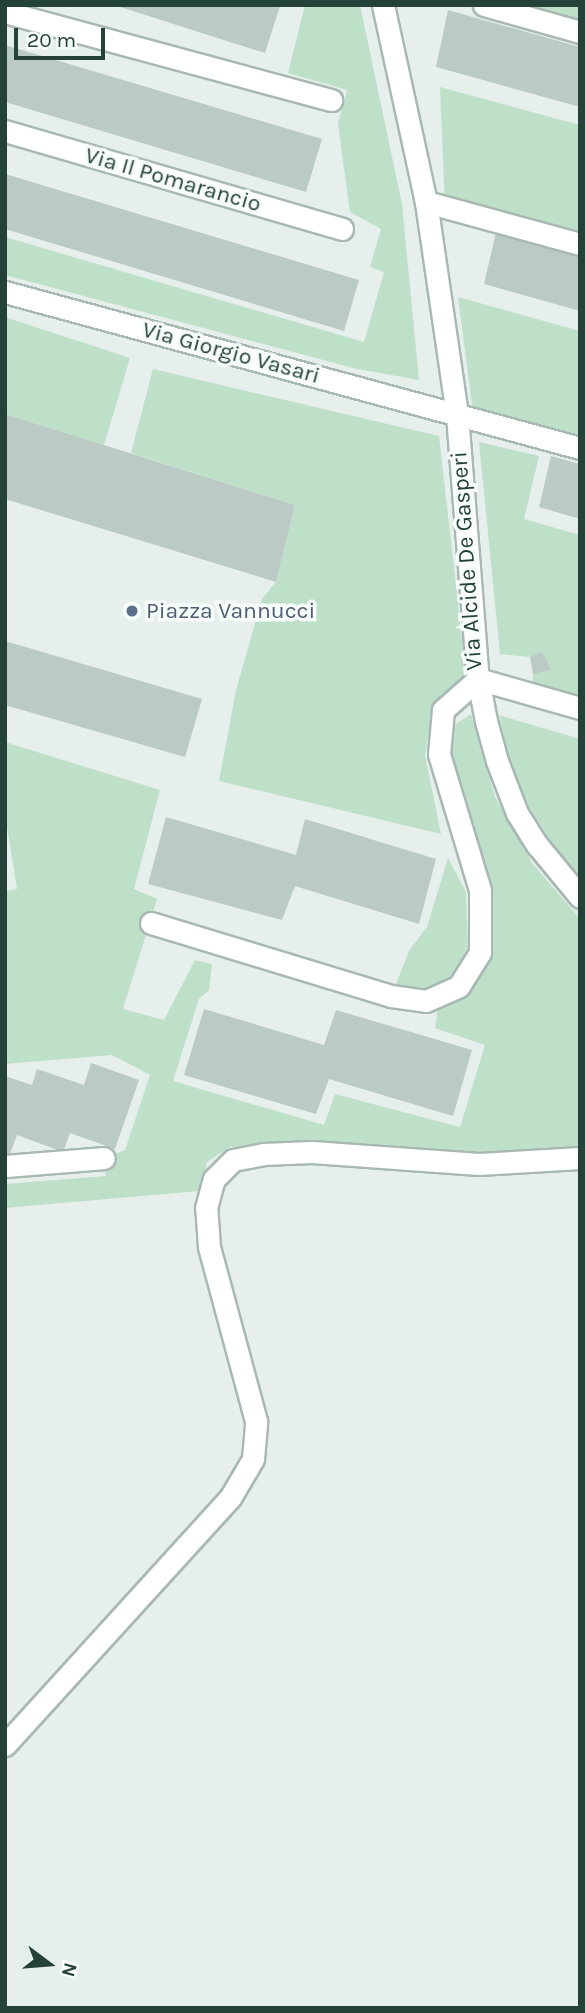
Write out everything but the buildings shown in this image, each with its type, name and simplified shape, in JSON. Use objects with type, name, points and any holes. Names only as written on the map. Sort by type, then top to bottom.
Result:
[{"type":"street","name":"Via Alcide De Gasperi","points":[[151,923],[391,996],[426,1001],[459,986],[480,952],[480,890],[439,754],[443,710],[478,679],[457,415],[426,202],[383,5]]},
{"type":"street","points":[[484,5],[580,32]]},
{"type":"street","points":[[5,12],[331,100]]},
{"type":"street","name":"Via Il Pomarancio","points":[[5,131],[342,229]]},
{"type":"street","points":[[426,202],[580,244]]},
{"type":"street","name":"Via Giorgio Vasari","points":[[5,292],[580,448]]},
{"type":"street","points":[[580,708],[478,679],[497,761],[517,813],[538,846],[580,897]]},
{"type":"street","points":[[5,1745],[230,1498],[253,1459],[256,1421],[209,1247],[206,1208],[214,1179],[233,1160],[263,1154],[312,1152],[479,1164],[580,1158]]},
{"type":"street","points":[[5,1167],[104,1158]]},
{"type":"green space","points":[[305,5],[360,5],[402,204],[419,380],[357,369],[5,275],[5,237],[364,342],[384,272],[370,267],[381,229],[350,212],[338,124],[347,90],[288,73]]},
{"type":"green space","points":[[484,5],[580,5],[580,32]]},
{"type":"green space","points":[[440,87],[580,125],[580,244],[445,207]]},
{"type":"green space","points":[[458,297],[580,331],[580,424],[574,447],[474,420]]},
{"type":"green space","points":[[5,317],[130,358],[104,445],[5,414]]},
{"type":"green space","points":[[153,369],[439,436],[466,673],[433,707],[425,755],[441,834],[219,781],[236,690],[262,599],[276,582],[295,505],[131,453]]},
{"type":"green space","points":[[479,442],[539,456],[524,519],[580,535],[580,708],[532,695],[533,674],[550,670],[542,651],[530,657],[500,654]]},
{"type":"green space","points":[[471,714],[495,797],[532,863],[580,919],[580,1148],[501,1156],[291,1143],[230,1147],[207,1162],[199,1191],[5,1208],[5,1184],[106,1176],[104,1158],[125,1150],[150,1075],[112,1055],[5,1064],[5,891],[17,889],[5,815],[5,742],[160,790],[134,889],[157,899],[123,1009],[164,1020],[195,960],[212,964],[209,990],[199,999],[173,1081],[324,1125],[335,1094],[460,1127],[485,1045],[435,1028],[438,1008],[466,996],[492,948],[487,873],[459,786],[452,750],[454,725]]},
{"type":"green space","points":[[499,715],[580,739],[580,877],[558,853],[514,782]]},
{"type":"green space","points":[[448,858],[466,892],[468,946],[453,975],[426,989],[391,996],[410,949],[427,927]]},
{"type":"place","name":"Piazza Vannucci","points":[[132,611]]}]
